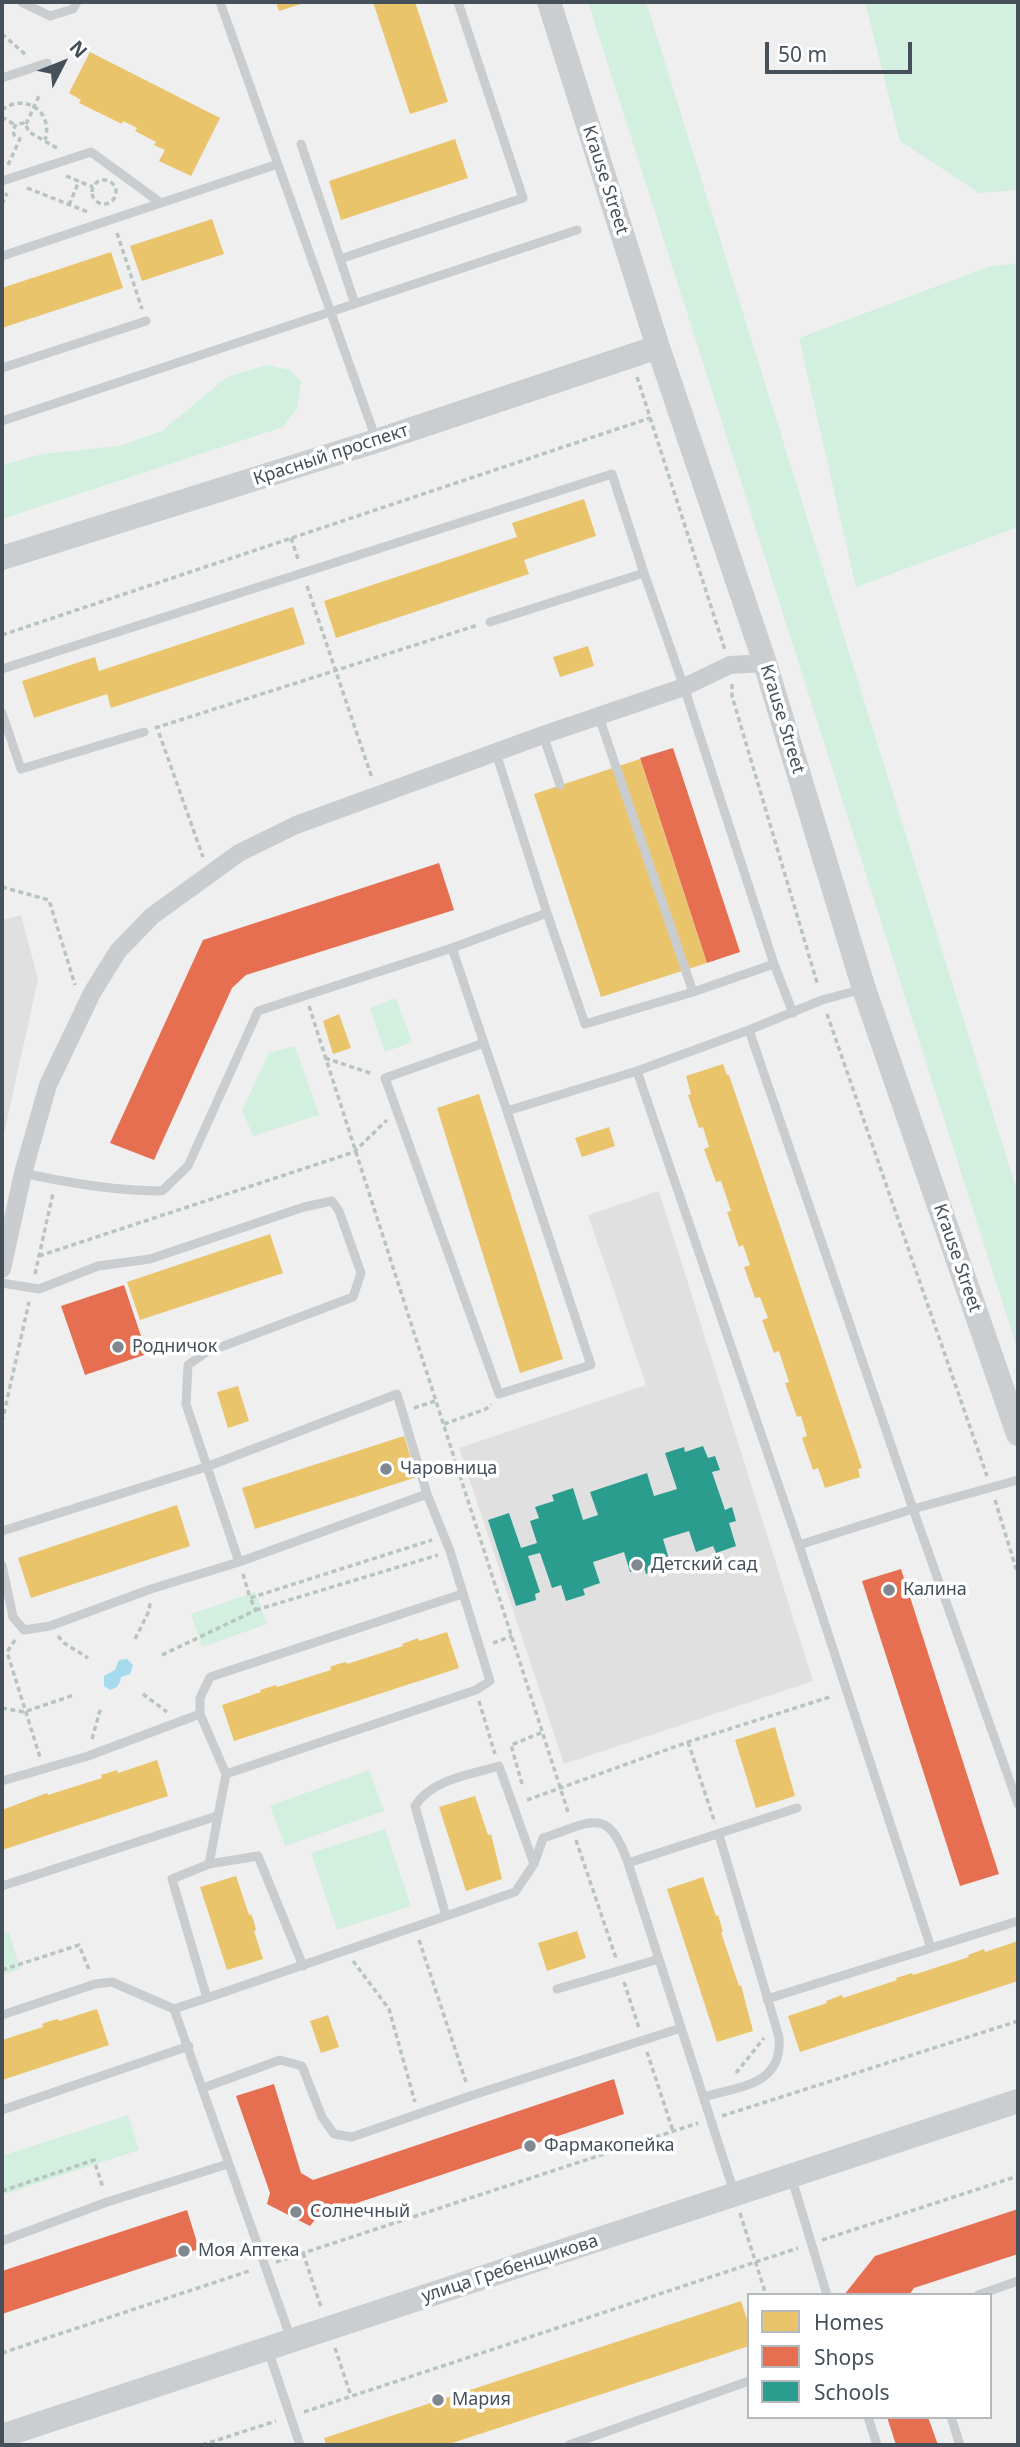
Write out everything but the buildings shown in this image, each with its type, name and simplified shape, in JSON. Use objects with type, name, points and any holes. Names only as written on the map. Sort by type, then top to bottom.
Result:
[{"type":"street","name":"Krause Street","points":[[549,2],[658,347],[765,663],[864,989],[1018,1434]]},
{"type":"street","name":"Красный проспект","points":[[2,558],[376,441],[658,347]]},
{"type":"street","points":[[2,1269],[23,1173],[48,1085],[83,1011],[118,951],[152,916],[239,853],[296,825],[684,687],[730,665],[765,663]]},
{"type":"street","name":"улица Гребенщикова","points":[[2,2436],[1018,2101]]},
{"type":"lane","points":[[21,2],[50,16],[73,9],[77,2]]},
{"type":"lane","points":[[220,2],[376,441]]},
{"type":"lane","points":[[340,259],[523,198],[458,2]]},
{"type":"lane","points":[[2,78],[47,63]]},
{"type":"lane","points":[[301,144],[355,304]]},
{"type":"lane","points":[[2,179],[91,152],[161,203]]},
{"type":"lane","points":[[2,256],[278,164]]},
{"type":"lane","points":[[2,421],[577,230]]},
{"type":"lane","points":[[2,368],[146,321]]},
{"type":"lane","points":[[2,669],[612,474],[774,964],[793,1013]]},
{"type":"lane","points":[[490,622],[644,573]]},
{"type":"lane","points":[[2,713],[21,769],[144,732]]},
{"type":"lane","points":[[599,717],[693,992]]},
{"type":"lane","points":[[543,735],[560,785]]},
{"type":"lane","points":[[496,753],[585,1024],[693,992],[774,964]]},
{"type":"lane","points":[[23,1173],[56,1181],[132,1191],[162,1191],[188,1166],[258,1012],[305,994],[452,948],[547,913]]},
{"type":"lane","points":[[452,948],[507,1111],[591,1365],[499,1394],[385,1078],[484,1043]]},
{"type":"lane","points":[[507,1111],[637,1071],[822,1000],[864,989]]},
{"type":"lane","points":[[749,1030],[913,1509],[1018,1804]]},
{"type":"lane","points":[[637,1071],[799,1545],[931,1948]]},
{"type":"lane","points":[[2,1283],[39,1289],[98,1266],[150,1258],[304,1207],[332,1201],[340,1212],[361,1273],[353,1297],[205,1353],[188,1365],[186,1404],[239,1562]]},
{"type":"lane","points":[[2,1531],[205,1467],[397,1394],[427,1494],[450,1551],[490,1681],[476,1690],[226,1774]]},
{"type":"lane","points":[[799,1545],[1018,1480]]},
{"type":"lane","points":[[2,1565],[13,1617],[24,1629],[50,1626],[427,1494]]},
{"type":"lane","points":[[209,1864],[226,1774],[200,1714],[200,1698],[210,1676],[462,1594]]},
{"type":"lane","points":[[2,1781],[88,1756],[200,1714]]},
{"type":"lane","points":[[446,1916],[415,1806],[433,1787],[499,1766],[534,1864]]},
{"type":"lane","points":[[628,1863],[797,1808]]},
{"type":"lane","points":[[2,1886],[217,1815]]},
{"type":"lane","points":[[2,2015],[95,1984],[112,1982],[174,2009],[515,1892],[534,1864],[543,1838],[594,1822],[609,1825],[619,1838],[628,1863],[735,2195]]},
{"type":"lane","points":[[704,2097],[766,2076],[775,2066],[780,2052],[775,2025],[719,1835]]},
{"type":"lane","points":[[207,1998],[172,1879],[209,1864],[258,1856],[303,1966]]},
{"type":"lane","points":[[767,1999],[1018,1921]]},
{"type":"lane","points":[[557,1990],[659,1959]]},
{"type":"lane","points":[[174,2009],[291,2341]]},
{"type":"lane","points":[[203,2088],[280,2060],[302,2066],[323,2118],[334,2134],[352,2137],[681,2028]]},
{"type":"lane","points":[[2,2110],[189,2046]]},
{"type":"lane","points":[[2,2241],[107,2202],[228,2164]]},
{"type":"lane","points":[[791,2176],[826,2293]]},
{"type":"lane","points":[[984,2293],[1018,2281]]},
{"type":"lane","points":[[268,2349],[300,2445]]},
{"type":"lane","points":[[569,2445],[747,2382]]},
{"type":"lane","points":[[868,2419],[877,2445]]},
{"type":"lane","points":[[952,2419],[960,2445]]},
{"type":"path","points":[[2,34],[22,51],[33,67]]},
{"type":"path","points":[[39,96],[26,124],[29,132],[75,157]]},
{"type":"path","points":[[2,110],[18,102],[34,106],[48,125],[45,141]]},
{"type":"path","points":[[2,117],[16,125]]},
{"type":"path","points":[[2,179],[20,139],[13,131],[20,122],[26,124]]},
{"type":"path","points":[[45,167],[93,187]]},
{"type":"path","points":[[68,205],[79,181]]},
{"type":"path","points":[[100,181],[111,183],[116,192],[115,197],[107,204],[96,202],[91,193],[93,187],[100,181]]},
{"type":"path","points":[[23,186],[110,220],[146,321]]},
{"type":"path","points":[[2,635],[650,418]]},
{"type":"path","points":[[291,538],[377,796]]},
{"type":"path","points":[[144,732],[490,622]]},
{"type":"path","points":[[157,727],[209,875]]},
{"type":"path","points":[[2,887],[49,900],[83,1011]]},
{"type":"path","points":[[305,994],[572,1828],[673,2131]]},
{"type":"path","points":[[822,1000],[991,1488],[1018,1575]]},
{"type":"path","points":[[325,1058],[385,1078]]},
{"type":"path","points":[[39,1256],[354,1152],[396,1111]]},
{"type":"path","points":[[444,1424],[486,1409],[499,1394]]},
{"type":"path","points":[[402,1412],[435,1401]]},
{"type":"path","points":[[250,1598],[444,1536]]},
{"type":"path","points":[[162,1655],[256,1610],[450,1551]]},
{"type":"path","points":[[239,1562],[256,1610]]},
{"type":"path","points":[[135,1639],[149,1611],[151,1589]]},
{"type":"path","points":[[50,1626],[64,1643],[88,1658]]},
{"type":"path","points":[[2,1658],[24,1629]]},
{"type":"path","points":[[481,1647],[512,1636]]},
{"type":"path","points":[[7,1652],[24,1712],[45,1769]]},
{"type":"path","points":[[476,1690],[499,1766]]},
{"type":"path","points":[[543,1732],[511,1745],[527,1800],[688,1742],[847,1691]]},
{"type":"path","points":[[143,1694],[180,1721]]},
{"type":"path","points":[[2,1708],[24,1712],[74,1695]]},
{"type":"path","points":[[88,1756],[101,1707]]},
{"type":"path","points":[[688,1742],[719,1835]]},
{"type":"path","points":[[415,1928],[470,2096]]},
{"type":"path","points":[[2,1970],[79,1945],[95,1984]]},
{"type":"path","points":[[346,1950],[389,2008],[419,2113]]},
{"type":"path","points":[[2,2353],[673,2131],[1018,2021]]},
{"type":"path","points":[[722,2091],[775,2025]]},
{"type":"path","points":[[2,2191],[94,2160],[107,2202]]},
{"type":"path","points":[[202,2445],[1018,2176]]},
{"type":"path","points":[[735,2195],[765,2293]]},
{"type":"shaded area","points":[[21,915],[38,979],[2,1143],[2,920]]},
{"type":"shaded area","name":"Детский сад","points":[[659,1191],[813,1681],[564,1764],[459,1448],[646,1385],[588,1215]]},
{"type":"green space","points":[[588,2],[646,2],[1018,1194],[1018,1351]]},
{"type":"green space","points":[[865,2],[1018,2],[1018,190],[979,193],[900,141]]},
{"type":"green space","points":[[1018,263],[1018,527],[856,587],[799,338],[988,267]]},
{"type":"green space","points":[[266,365],[290,370],[301,382],[297,408],[283,427],[2,519],[2,465],[42,454],[119,446],[162,431],[227,377]]},
{"type":"green space","points":[[396,998],[412,1042],[385,1052],[370,1008]]},
{"type":"green space","points":[[295,1046],[319,1115],[253,1136],[242,1110],[269,1053]]},
{"type":"green space","points":[[255,1592],[267,1624],[202,1647],[191,1614]]},
{"type":"green space","points":[[369,1770],[384,1811],[285,1846],[270,1806]]},
{"type":"green space","points":[[385,1829],[411,1906],[337,1930],[311,1853]]},
{"type":"green space","points":[[9,1932],[20,1969],[2,1975],[2,1934]]},
{"type":"green space","points":[[128,2115],[139,2150],[2,2195],[2,2156]]},
{"type":"water","points":[[127,1659],[133,1665],[130,1674],[121,1677],[115,1688],[110,1690],[104,1686],[104,1676],[115,1670],[119,1660]]},
{"type":"place","name":"Родничок","points":[[118,1347]]},
{"type":"place","name":"Чаровница","points":[[386,1469]]},
{"type":"place","name":"Детский сад","points":[[637,1565]]},
{"type":"place","name":"Калина","points":[[889,1590]]},
{"type":"place","name":"Фармакопейка","points":[[530,2146]]},
{"type":"place","name":"Солнечный","points":[[296,2212]]},
{"type":"place","name":"Моя Аптека","points":[[184,2251]]},
{"type":"place","name":"Мария","points":[[438,2400]]}]
